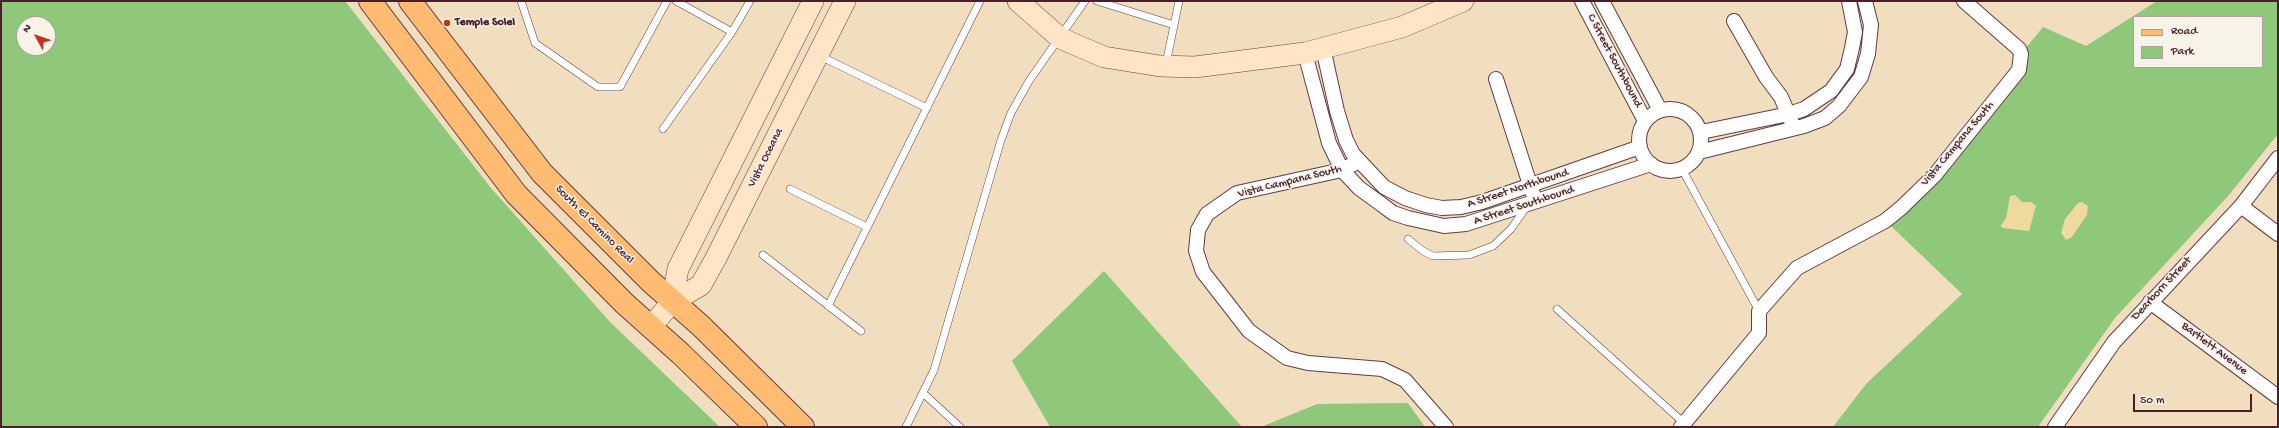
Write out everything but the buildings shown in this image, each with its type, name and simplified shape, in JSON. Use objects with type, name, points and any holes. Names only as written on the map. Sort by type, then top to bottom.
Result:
[{"type":"main road","points":[[370,1],[516,194],[624,303],[756,427]]},
{"type":"main road","name":"South El Camino Real","points":[[410,1],[542,172],[672,302],[701,326],[803,427]]},
{"type":"street","points":[[672,302],[678,268],[813,1]]},
{"type":"street","name":"Vista Oceana","points":[[651,327],[672,302],[701,285],[845,1]]},
{"type":"street","points":[[1018,1],[1060,38],[1104,57],[1165,66],[1195,67],[1314,50],[1402,27],[1463,1]]},
{"type":"street","name":"C Street Southbound","points":[[1582,1],[1645,121]]},
{"type":"street","points":[[1602,1],[1660,110]]},
{"type":"street","points":[[1701,132],[1789,114],[1804,109],[1831,91],[1847,69],[1850,60],[1855,32],[1850,1]]},
{"type":"street","points":[[1699,152],[1794,129],[1825,118],[1839,106],[1853,90],[1861,77],[1868,54],[1871,25],[1866,1]]},
{"type":"street","name":"Vista Campana South","points":[[1759,311],[1797,268],[1886,221],[1901,208],[1934,176],[2019,70],[2021,54],[2019,49],[1964,1]]},
{"type":"street","points":[[1734,21],[1789,114],[1794,129]]},
{"type":"street","name":"A Street Northbound","points":[[1314,50],[1346,140],[1360,162],[1384,187],[1405,198],[1442,208],[1461,207],[1530,187],[1640,147]]},
{"type":"street","name":"A Street Southbound","points":[[1314,50],[1330,143],[1342,170],[1359,188],[1393,213],[1423,222],[1444,226],[1466,224],[1651,164]]},
{"type":"street","points":[[1850,60],[1865,65]]},
{"type":"street","points":[[1496,80],[1530,187],[1532,203]]},
{"type":"street","points":[[1677,109],[1692,117],[1701,132],[1699,152],[1692,162],[1682,168],[1666,171],[1651,164],[1640,147],[1639,133],[1645,121],[1660,110],[1677,109]]},
{"type":"street","name":"Dearborn Street","points":[[2055,427],[2114,342],[2241,206],[2278,158]]},
{"type":"street","name":"Vista Campana South","points":[[1360,162],[1342,170],[1237,193],[1207,214],[1198,230],[1196,251],[1203,272],[1249,331],[1286,358],[1308,363],[1382,369],[1405,380],[1446,427]]},
{"type":"street","points":[[2241,206],[2278,234]]},
{"type":"street","name":"Bartlett Avenue","points":[[2150,302],[2278,397]]},
{"type":"street","points":[[1682,425],[1759,333],[1759,311]]},
{"type":"lane","points":[[521,1],[534,43],[598,87],[620,87],[667,1]]},
{"type":"lane","points":[[676,1],[732,32]]},
{"type":"lane","points":[[663,129],[732,32],[750,1]]},
{"type":"lane","points":[[828,306],[980,1]]},
{"type":"lane","points":[[906,427],[934,370],[1001,140],[1011,113],[1029,81],[1085,1]]},
{"type":"lane","points":[[1097,1],[1174,25]]},
{"type":"lane","points":[[1165,66],[1179,1]]},
{"type":"lane","points":[[818,55],[927,108]]},
{"type":"lane","points":[[1682,168],[1759,311]]},
{"type":"lane","points":[[790,189],[867,226]]},
{"type":"lane","points":[[1408,239],[1423,251],[1433,256],[1469,255],[1493,246],[1511,229],[1532,203]]},
{"type":"lane","points":[[763,255],[861,331]]},
{"type":"lane","points":[[1557,310],[1682,425]]},
{"type":"lane","points":[[923,393],[960,427]]},
{"type":"green space","points":[[1,1],[345,1],[491,188],[610,322],[720,427],[1,427]]},
{"type":"green space","points":[[2157,1],[2278,1],[2278,134],[2229,195],[2115,318],[2038,427],[1833,427],[1866,384],[1962,294],[1891,226],[1932,187],[2025,73],[2025,49],[2043,27],[2086,46],[2133,16],[2133,68],[2263,68],[2263,16],[2133,16]]},
{"type":"green space","points":[[1104,271],[1242,427],[1050,427],[1012,361]]},
{"type":"green space","points":[[1408,403],[1425,427],[1261,427],[1317,404]]},
{"type":"sand","points":[[2015,195],[2022,202],[2031,202],[2036,206],[2029,231],[2002,228],[2001,225],[2006,218],[2010,196]]},
{"type":"sand","points":[[2082,202],[2088,206],[2087,215],[2072,237],[2066,240],[2061,233],[2065,219],[2078,203]]},
{"type":"place","name":"Temple Solel","points":[[447,23]]}]
